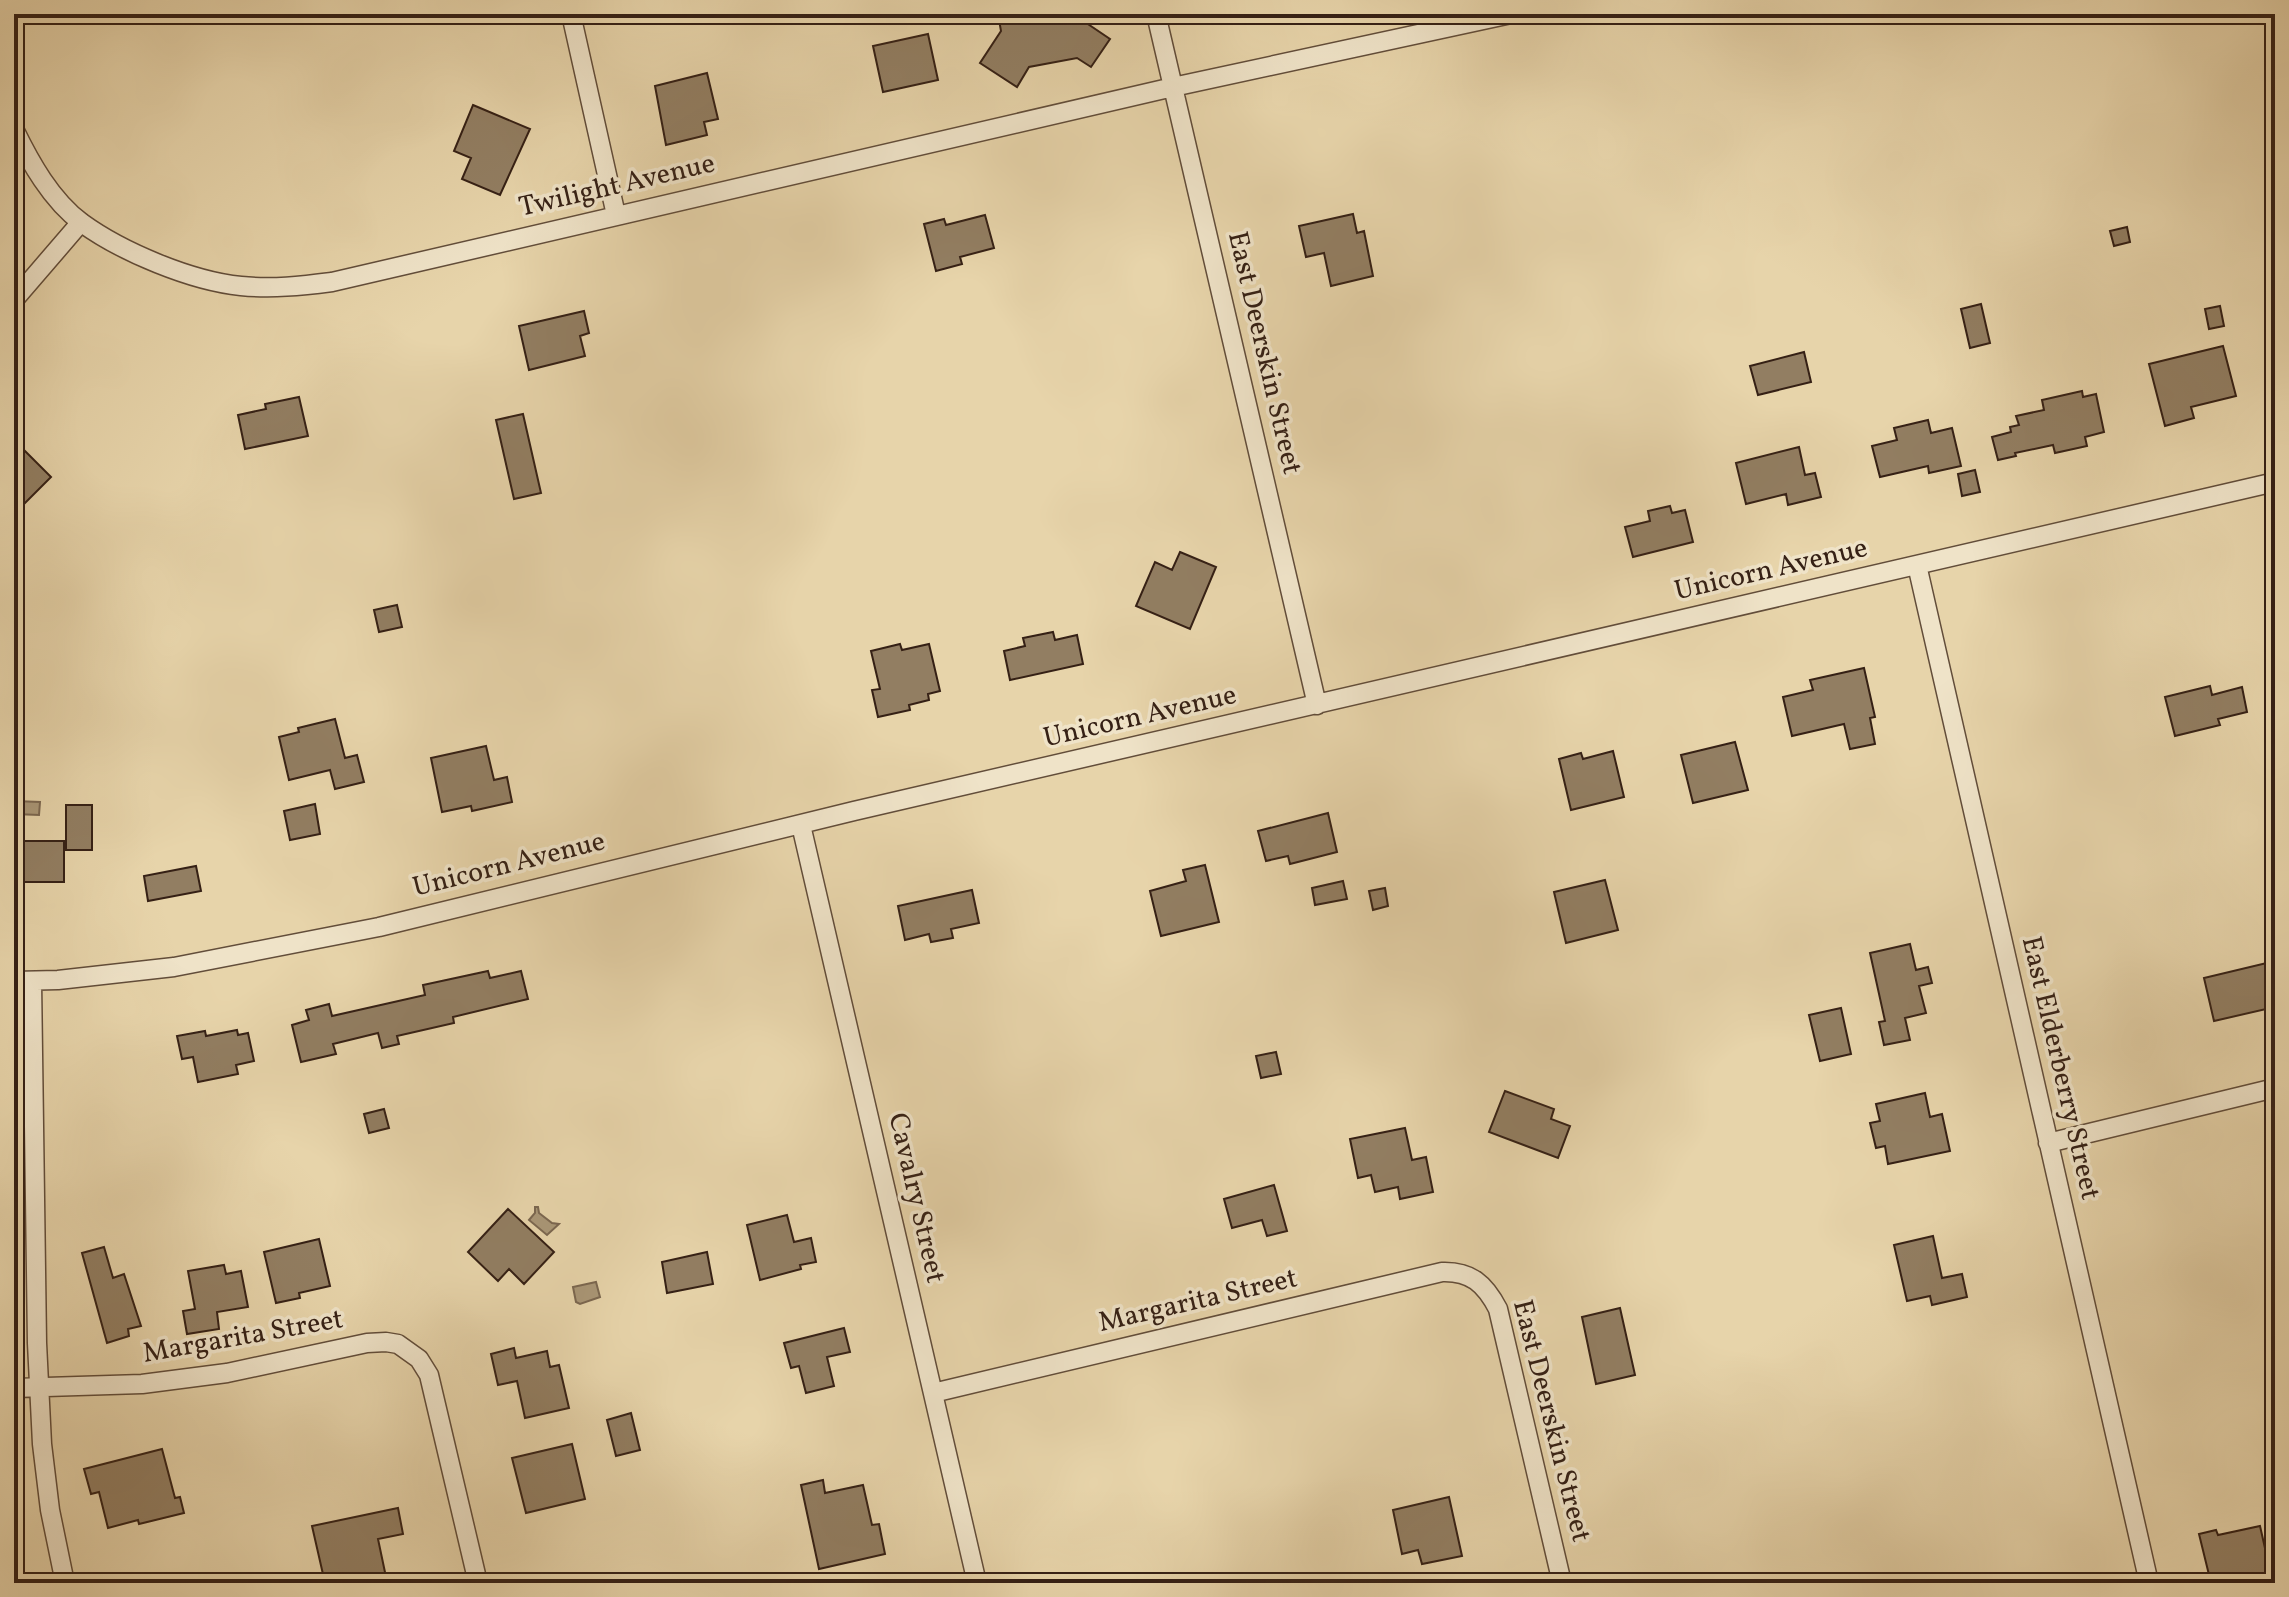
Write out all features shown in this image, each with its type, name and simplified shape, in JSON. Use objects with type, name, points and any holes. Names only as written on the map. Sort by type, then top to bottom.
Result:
[{"type":"street","points":[[571,14],[616,215]]},
{"type":"street","name":"East Deerskin Street","points":[[1156,14],[1317,705]]},
{"type":"street","name":"Twilight Avenue","points":[[14,129],[37,171],[56,196],[81,222],[123,247],[182,272],[238,286],[287,288],[332,282],[1173,87],[1511,14]]},
{"type":"street","points":[[14,300],[81,222]]},
{"type":"street","name":"Unicorn Avenue","points":[[23,981],[174,967],[364,930],[614,867],[2275,482]]},
{"type":"street","name":"East Elderberry Street","points":[[1917,565],[2149,1583]]},
{"type":"street","name":"Cavalry Street","points":[[801,825],[977,1583]]},
{"type":"street","points":[[23,981],[42,1444],[50,1510],[65,1583]]},
{"type":"street","points":[[2048,1143],[2275,1088]]},
{"type":"street","name":"Margarita Street","points":[[933,1393],[1442,1272],[1457,1271],[1475,1278]]},
{"type":"street","name":"East Deerskin Street","points":[[1475,1278],[1489,1291],[1498,1309],[1562,1583]]},
{"type":"street","name":"Margarita Street","points":[[14,1388],[142,1384],[227,1373],[367,1343],[398,1344],[419,1359],[429,1375],[478,1583]]},
{"type":"shaded area","points":[[14,801],[40,802],[39,815],[14,814]]},
{"type":"shaded area","points":[[535,1207],[552,1223],[559,1224],[547,1235],[529,1220],[535,1213]]},
{"type":"shaded area","points":[[596,1282],[600,1297],[580,1304],[576,1302],[573,1287]]},
{"type":"building","points":[[998,14],[1073,14],[1110,39],[1091,67],[1077,58],[1029,67],[1017,87],[980,63],[1001,31]]},
{"type":"building","points":[[928,34],[938,80],[883,92],[873,46]]},
{"type":"building","points":[[707,73],[718,119],[704,122],[707,135],[666,145],[655,86]]},
{"type":"building","points":[[473,105],[530,129],[500,195],[462,179],[471,158],[454,151]]},
{"type":"building","points":[[1353,214],[1357,233],[1364,231],[1373,276],[1331,286],[1324,253],[1306,257],[1299,226]]},
{"type":"building","points":[[985,215],[994,248],[960,257],[962,264],[936,271],[924,224],[944,219],[946,225]]},
{"type":"building","points":[[2127,227],[2130,242],[2114,246],[2110,231]]},
{"type":"building","points":[[1981,304],[1990,343],[1970,348],[1961,309]]},
{"type":"building","points":[[2220,306],[2224,326],[2209,329],[2205,309]]},
{"type":"building","points":[[584,311],[589,333],[580,336],[585,356],[529,370],[519,326]]},
{"type":"building","points":[[2223,346],[2236,396],[2191,407],[2194,418],[2165,426],[2149,364]]},
{"type":"building","points":[[1804,352],[1811,382],[1758,395],[1750,366]]},
{"type":"building","points":[[2082,391],[2083,397],[2096,394],[2104,432],[2085,437],[2087,446],[2055,453],[2053,445],[1998,460],[1992,437],[2011,432],[2010,427],[2019,425],[2016,416],[2044,410],[2042,400]]},
{"type":"building","points":[[299,397],[308,436],[245,449],[238,415],[266,409],[265,404]]},
{"type":"building","points":[[523,414],[541,493],[514,499],[496,420]]},
{"type":"building","points":[[1928,420],[1931,433],[1952,428],[1961,466],[1929,473],[1928,466],[1880,477],[1872,446],[1897,440],[1894,428]]},
{"type":"building","points":[[21,447],[51,477],[14,514],[14,454]]},
{"type":"building","points":[[1799,447],[1805,475],[1815,473],[1821,497],[1788,505],[1786,494],[1746,504],[1736,463]]},
{"type":"building","points":[[1975,470],[1980,492],[1962,496],[1958,474]]},
{"type":"building","points":[[1670,506],[1672,513],[1685,510],[1693,542],[1633,557],[1625,527],[1650,521],[1648,511]]},
{"type":"building","points":[[1180,552],[1216,567],[1190,629],[1136,606],[1155,562],[1172,570]]},
{"type":"building","points":[[397,605],[402,627],[379,632],[374,610]]},
{"type":"building","points":[[1053,632],[1055,640],[1077,635],[1083,664],[1010,680],[1004,651],[1025,646],[1023,638]]},
{"type":"building","points":[[900,644],[902,650],[929,644],[940,691],[928,694],[929,700],[909,705],[910,710],[878,717],[872,690],[880,689],[871,651]]},
{"type":"building","points":[[1864,668],[1875,717],[1870,718],[1875,744],[1850,749],[1844,724],[1792,736],[1783,697],[1813,690],[1810,680]]},
{"type":"building","points":[[2210,686],[2212,695],[2242,687],[2247,712],[2218,719],[2220,725],[2175,736],[2165,697]]},
{"type":"building","points":[[335,719],[345,758],[357,755],[364,782],[335,789],[330,770],[289,780],[279,737],[299,732],[298,728]]},
{"type":"building","points":[[1735,742],[1748,790],[1693,803],[1681,755]]},
{"type":"building","points":[[486,746],[494,780],[507,777],[512,802],[472,811],[471,806],[442,812],[431,758]]},
{"type":"building","points":[[1613,751],[1624,797],[1571,810],[1559,759],[1581,753],[1583,759]]},
{"type":"building","points":[[315,804],[320,834],[290,840],[284,811]]},
{"type":"building","points":[[66,805],[92,805],[92,850],[66,850]]},
{"type":"building","points":[[1328,813],[1337,852],[1290,864],[1288,856],[1266,861],[1258,831]]},
{"type":"building","points":[[14,841],[64,841],[64,882],[14,882]]},
{"type":"building","points":[[1205,865],[1219,922],[1161,936],[1150,891],[1186,881],[1183,870]]},
{"type":"building","points":[[196,866],[201,891],[148,901],[144,876]]},
{"type":"building","points":[[1605,880],[1618,930],[1566,943],[1554,892]]},
{"type":"building","points":[[1343,881],[1347,899],[1315,905],[1312,888]]},
{"type":"building","points":[[1385,888],[1388,906],[1373,910],[1369,891]]},
{"type":"building","points":[[972,890],[979,923],[951,929],[953,938],[931,942],[929,934],[905,940],[898,906]]},
{"type":"building","points":[[1910,944],[1916,970],[1928,967],[1932,983],[1919,986],[1926,1013],[1905,1018],[1910,1040],[1884,1045],[1879,1022],[1885,1021],[1870,953]]},
{"type":"building","points":[[2275,961],[2275,1007],[2214,1021],[2204,978]]},
{"type":"building","points":[[488,971],[490,978],[521,971],[528,999],[453,1017],[454,1023],[397,1036],[399,1044],[382,1048],[378,1033],[333,1044],[336,1054],[301,1062],[292,1025],[309,1020],[306,1010],[329,1004],[332,1016],[425,995],[423,985]]},
{"type":"building","points":[[1841,1008],[1851,1054],[1820,1061],[1809,1015]]},
{"type":"building","points":[[237,1030],[238,1035],[248,1033],[254,1061],[236,1065],[238,1074],[198,1082],[193,1057],[182,1059],[177,1036],[205,1031],[206,1036]]},
{"type":"building","points":[[1276,1052],[1281,1074],[1261,1078],[1256,1056]]},
{"type":"building","points":[[1505,1091],[1554,1109],[1551,1119],[1570,1126],[1558,1158],[1489,1132]]},
{"type":"building","points":[[1925,1093],[1930,1117],[1942,1114],[1950,1151],[1888,1164],[1885,1146],[1876,1148],[1870,1123],[1880,1121],[1876,1104]]},
{"type":"building","points":[[384,1109],[389,1128],[369,1133],[364,1114]]},
{"type":"building","points":[[1405,1128],[1412,1160],[1426,1157],[1433,1192],[1400,1199],[1398,1187],[1375,1192],[1371,1175],[1358,1178],[1350,1139]]},
{"type":"building","points":[[1274,1185],[1287,1231],[1267,1236],[1262,1220],[1232,1228],[1224,1199]]},
{"type":"building","points":[[508,1209],[554,1252],[524,1284],[509,1269],[498,1281],[468,1252]]},
{"type":"building","points":[[787,1215],[794,1242],[811,1238],[816,1262],[760,1280],[747,1225]]},
{"type":"building","points":[[1933,1236],[1942,1278],[1962,1274],[1967,1297],[1932,1305],[1930,1296],[1907,1301],[1894,1245]]},
{"type":"building","points":[[319,1239],[330,1286],[299,1293],[300,1298],[276,1303],[264,1252]]},
{"type":"building","points":[[104,1247],[113,1278],[124,1274],[141,1326],[128,1329],[129,1336],[107,1343],[82,1253]]},
{"type":"building","points":[[707,1252],[713,1284],[667,1293],[662,1262]]},
{"type":"building","points":[[224,1265],[226,1274],[241,1271],[248,1307],[217,1312],[219,1329],[187,1334],[183,1311],[195,1309],[188,1271]]},
{"type":"building","points":[[1620,1308],[1635,1375],[1596,1384],[1582,1317]]},
{"type":"building","points":[[844,1328],[850,1352],[827,1357],[834,1386],[806,1393],[799,1366],[791,1368],[784,1343]]},
{"type":"building","points":[[514,1348],[516,1358],[547,1351],[550,1367],[559,1365],[569,1408],[525,1418],[517,1381],[498,1385],[491,1354]]},
{"type":"building","points":[[631,1413],[640,1450],[616,1456],[607,1420]]},
{"type":"building","points":[[572,1444],[585,1499],[526,1513],[512,1458]]},
{"type":"building","points":[[162,1449],[175,1498],[180,1497],[184,1513],[108,1528],[99,1492],[91,1494],[84,1469]]},
{"type":"building","points":[[823,1480],[825,1493],[863,1485],[872,1525],[879,1524],[885,1554],[819,1569],[801,1485]]},
{"type":"building","points":[[1449,1497],[1462,1556],[1422,1564],[1418,1550],[1402,1554],[1393,1510]]},
{"type":"building","points":[[398,1508],[403,1534],[378,1539],[386,1577],[357,1583],[325,1583],[312,1526]]},
{"type":"building","points":[[2260,1526],[2267,1557],[2275,1555],[2275,1581],[2211,1583],[2199,1534],[2216,1530],[2218,1535]]}]
